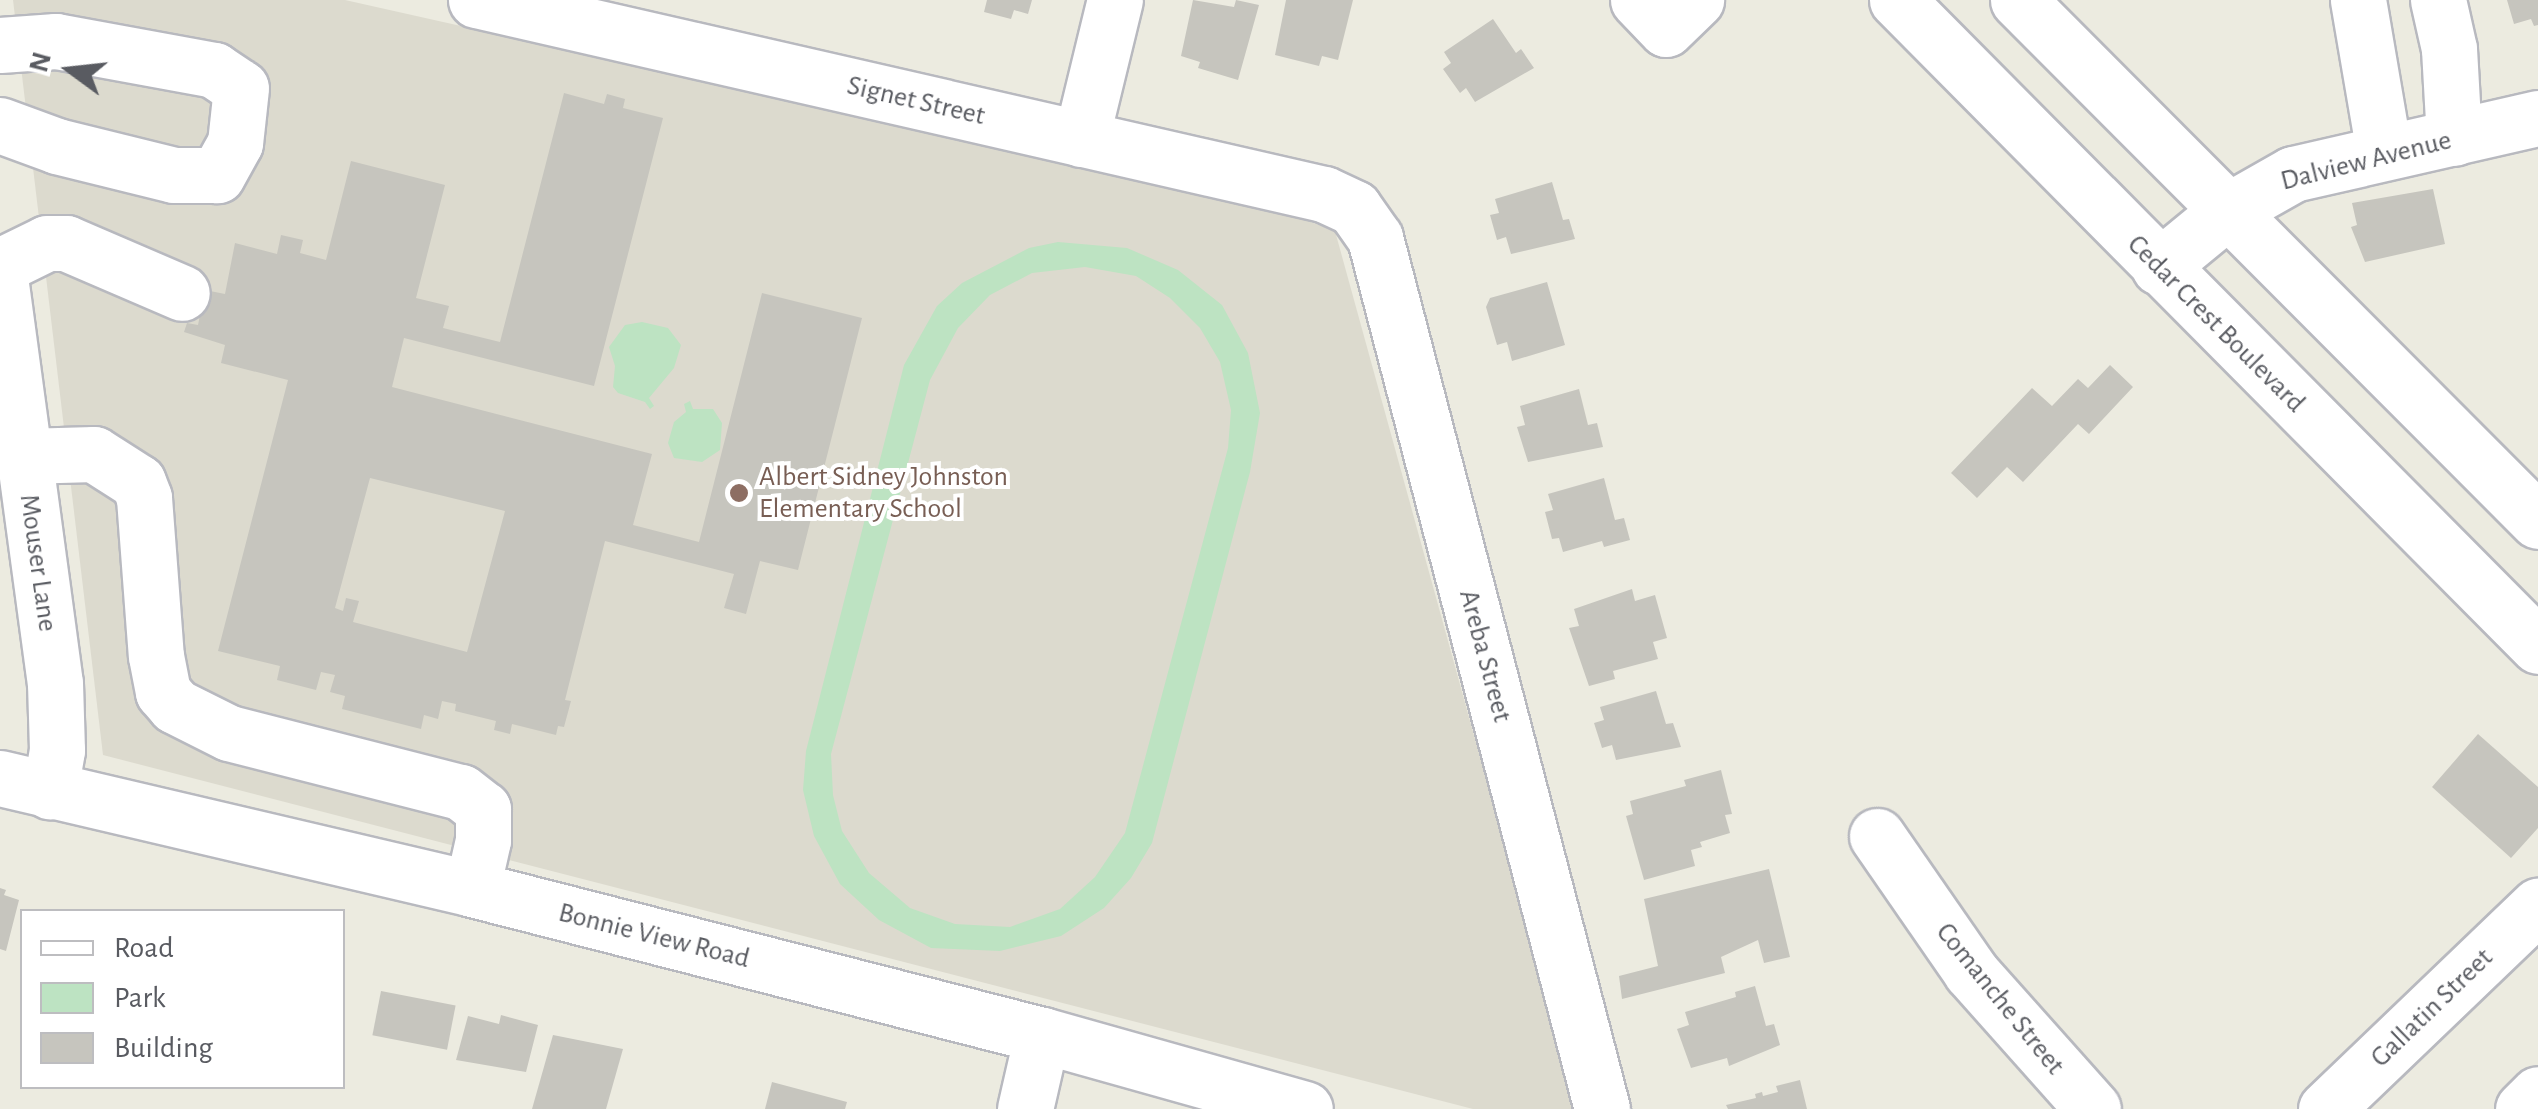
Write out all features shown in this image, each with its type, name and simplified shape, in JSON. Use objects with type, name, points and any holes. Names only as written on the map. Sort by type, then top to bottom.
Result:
[{"type":"street","name":"Signet Street","points":[[476,0],[1324,194],[1354,208]]},
{"type":"street","points":[[1081,139],[1115,0]]},
{"type":"street","points":[[1638,0],[1666,29],[1696,0]]},
{"type":"street","name":"Cedar Crest Boulevard","points":[[1897,0],[2538,646]]},
{"type":"street","points":[[2018,0],[2226,212],[2536,516]]},
{"type":"street","points":[[2358,0],[2384,152]]},
{"type":"street","points":[[2438,0],[2448,49],[2454,138]]},
{"type":"street","points":[[0,46],[56,42],[214,70],[241,88],[234,143],[217,175],[174,175],[57,146],[0,124]]},
{"type":"street","name":"Dalview Avenue","points":[[2158,267],[2226,212],[2293,174],[2538,118]]},
{"type":"street","name":"Areba Street","points":[[1354,208],[1375,238],[1602,1109]]},
{"type":"street","points":[[0,266],[47,243],[66,242],[182,292]]},
{"type":"street","name":"Mouser Lane","points":[[0,276],[55,684],[58,750],[25,785]]},
{"type":"street","points":[[24,456],[94,454],[138,482],[144,498],[156,656],[163,692],[176,706],[230,734],[461,792],[484,809],[483,840],[472,889]]},
{"type":"street","name":"Bonnie View Road","points":[[25,785],[472,889],[1042,1035],[1305,1109]]},
{"type":"street","name":"Comanche Street","points":[[1877,836],[1971,972],[2093,1109]]},
{"type":"street","name":"Gallatin Street","points":[[2326,1109],[2538,906]]},
{"type":"street","points":[[1025,1109],[1042,1035]]},
{"type":"shaded area","name":"Albert Sidney Johnston Elementary School","points":[[13,0],[345,0],[1273,208],[1335,231],[1577,1109],[1473,1109],[103,755]]},
{"type":"green space","points":[[1058,242],[1127,248],[1178,270],[1222,305],[1248,353],[1260,413],[1250,472],[1152,843],[1131,878],[1104,908],[1061,936],[1000,951],[931,948],[879,920],[840,884],[814,836],[803,790],[806,751],[904,365],[937,306],[962,283],[1029,248]],"holes":[[[1085,267],[1136,276],[1170,298],[1200,328],[1220,362],[1231,410],[1228,448],[1125,833],[1095,877],[1060,909],[1010,927],[955,924],[910,908],[869,873],[842,831],[833,795],[831,754],[930,380],[958,328],[990,295],[1032,273]]]},
{"type":"green space","points":[[642,322],[668,328],[681,345],[674,368],[649,398],[654,406],[650,409],[645,402],[618,393],[613,387],[615,366],[609,347],[625,325]]},
{"type":"green space","points":[[690,401],[693,409],[713,409],[722,423],[720,450],[702,462],[674,458],[668,443],[674,422],[686,412],[684,404]]},
{"type":"building","points":[[987,0],[1032,0],[1028,14],[1014,10],[1011,19],[984,12]]},
{"type":"building","points":[[1193,0],[1234,7],[1236,0],[1259,5],[1238,80],[1198,68],[1200,62],[1181,56]]},
{"type":"building","points":[[1286,0],[1353,0],[1338,60],[1322,56],[1319,66],[1275,55]]},
{"type":"building","points":[[2507,0],[2538,0],[2538,25],[2534,26],[2531,19],[2514,24]]},
{"type":"building","points":[[1493,19],[1516,53],[1521,49],[1534,68],[1475,102],[1466,88],[1460,93],[1443,69],[1451,63],[1444,52]]},
{"type":"building","points":[[564,93],[604,104],[607,94],[625,99],[623,108],[663,118],[594,386],[404,338],[392,387],[652,454],[633,525],[699,542],[762,293],[862,318],[798,570],[760,561],[746,614],[724,608],[734,574],[605,541],[565,700],[571,701],[564,727],[558,726],[556,735],[512,724],[510,734],[494,730],[496,721],[455,711],[456,704],[442,701],[438,719],[424,715],[421,729],[342,709],[345,696],[330,692],[335,675],[321,672],[316,690],[277,680],[280,666],[218,651],[288,380],[221,363],[225,345],[184,332],[187,323],[198,325],[205,290],[225,294],[235,243],[277,254],[281,235],[303,240],[300,253],[326,260],[351,161],[445,185],[416,298],[449,306],[443,328],[500,342]],"holes":[[[370,478],[505,511],[467,652],[353,622],[359,601],[346,598],[343,611],[335,608]]]},
{"type":"building","points":[[1552,182],[1563,220],[1569,219],[1575,239],[1511,254],[1506,237],[1497,240],[1490,215],[1499,213],[1495,199]]},
{"type":"building","points":[[2433,189],[2445,244],[2365,262],[2351,227],[2357,225],[2352,203]]},
{"type":"building","points":[[1547,282],[1565,345],[1512,361],[1507,342],[1497,345],[1486,307],[1490,298]]},
{"type":"building","points":[[2110,365],[2133,387],[2089,434],[2078,424],[2023,482],[2007,467],[1977,498],[1951,473],[2032,388],[2052,406],[2078,379],[2088,388]]},
{"type":"building","points":[[1579,389],[1588,425],[1597,423],[1603,447],[1528,462],[1517,427],[1525,425],[1520,406]]},
{"type":"building","points":[[1604,478],[1615,520],[1624,518],[1630,540],[1604,547],[1602,541],[1563,552],[1559,538],[1552,539],[1545,512],[1553,510],[1548,494]]},
{"type":"building","points":[[1632,589],[1635,601],[1655,595],[1667,638],[1653,642],[1658,659],[1613,671],[1615,679],[1589,686],[1569,628],[1579,626],[1574,609]]},
{"type":"building","points":[[1656,691],[1666,724],[1673,723],[1681,747],[1616,760],[1612,745],[1602,748],[1594,723],[1604,720],[1600,707]]},
{"type":"building","points":[[2478,734],[2538,787],[2538,828],[2511,858],[2432,787]]},
{"type":"building","points":[[1721,770],[1732,814],[1725,815],[1730,833],[1700,842],[1702,847],[1691,850],[1695,866],[1644,880],[1626,816],[1633,814],[1630,801],[1686,786],[1684,780]]},
{"type":"building","points":[[1769,869],[1790,957],[1764,963],[1758,940],[1721,957],[1725,973],[1622,999],[1619,976],[1658,966],[1644,899]]},
{"type":"building","points":[[0,888],[6,890],[4,895],[19,900],[6,951],[0,949]]},
{"type":"building","points":[[1755,986],[1766,1026],[1774,1024],[1780,1045],[1729,1066],[1727,1058],[1691,1068],[1677,1029],[1689,1025],[1685,1012],[1736,997],[1735,992]]},
{"type":"building","points":[[381,991],[456,1006],[447,1050],[372,1035]]},
{"type":"building","points":[[501,1015],[538,1025],[526,1072],[456,1060],[468,1016],[499,1024]]},
{"type":"building","points":[[553,1035],[623,1049],[606,1109],[532,1109]]},
{"type":"building","points":[[1800,1080],[1807,1109],[1728,1109],[1726,1105],[1756,1098],[1755,1094],[1762,1092],[1763,1096],[1778,1092],[1776,1086]]},
{"type":"building","points":[[772,1082],[847,1102],[845,1109],[765,1109]]},
{"type":"place","name":"Albert Sidney Johnston Elementary School","points":[[739,493]]}]
